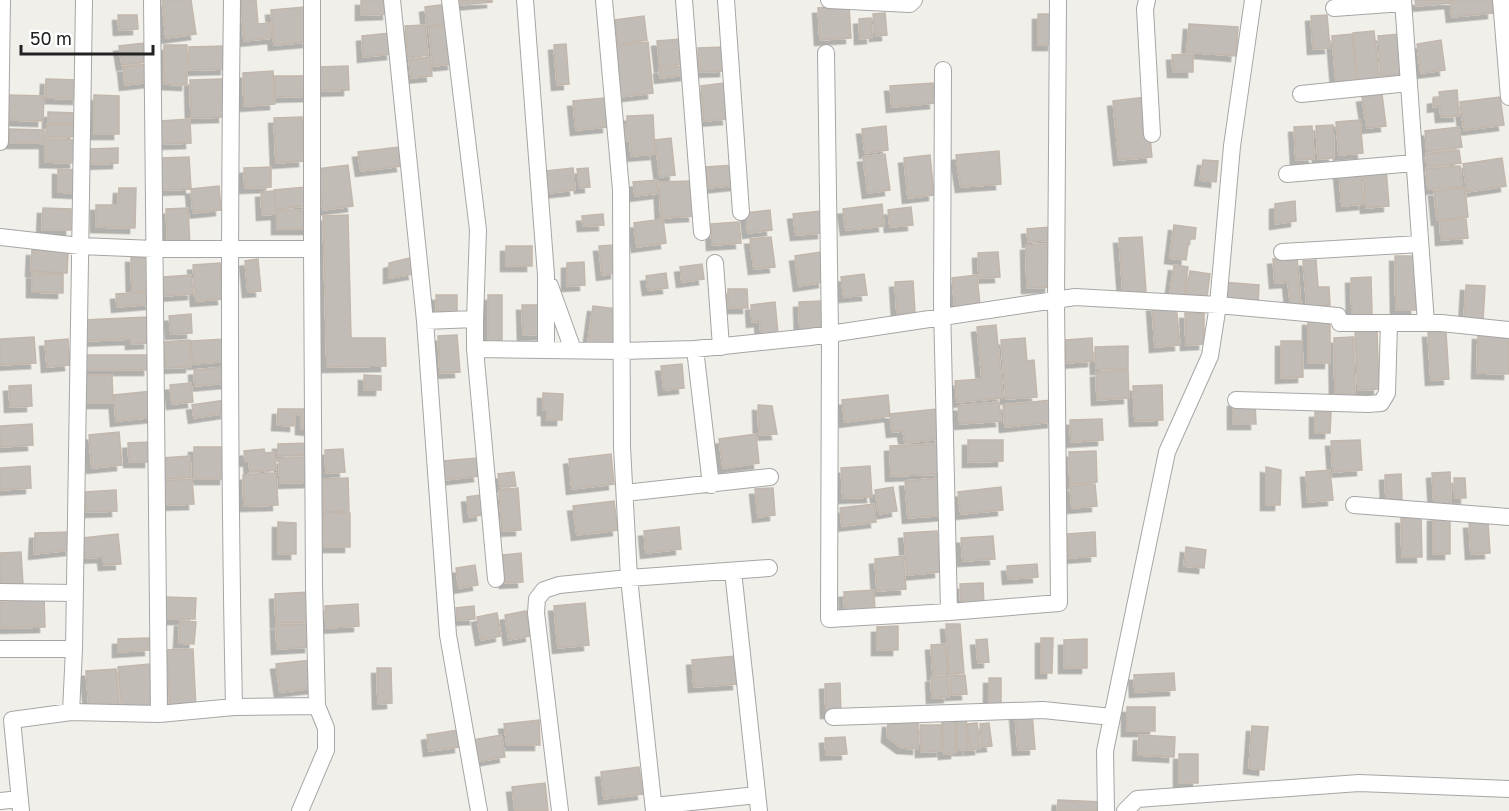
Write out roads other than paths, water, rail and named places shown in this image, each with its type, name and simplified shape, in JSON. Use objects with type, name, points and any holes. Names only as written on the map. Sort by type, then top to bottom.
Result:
[{"type":"street","points":[[0,142],[2,0]]},
{"type":"street","points":[[71,712],[74,649],[84,0]]},
{"type":"street","points":[[152,0],[159,714]]},
{"type":"street","points":[[232,0],[229,249],[234,707]]},
{"type":"street","points":[[300,811],[326,750],[326,728],[317,706],[314,574],[312,0]]},
{"type":"street","points":[[392,0],[425,321],[448,635],[479,811]]},
{"type":"street","points":[[450,0],[478,230],[476,349],[496,579]]},
{"type":"street","points":[[525,0],[546,275],[546,350]]},
{"type":"street","points":[[604,0],[621,190],[622,447],[629,578],[654,808],[758,803],[734,571]]},
{"type":"street","points":[[684,0],[702,232]]},
{"type":"street","points":[[726,0],[741,212]]},
{"type":"street","points":[[829,0],[910,4],[914,0]]},
{"type":"street","points":[[826,53],[830,334],[829,619],[1059,603],[1056,300],[1058,0]]},
{"type":"street","points":[[1147,0],[1145,9],[1152,134]]},
{"type":"street","points":[[1106,811],[1105,751],[1167,452],[1210,356],[1218,305],[1232,146],[1254,0]]},
{"type":"street","points":[[1334,8],[1403,2],[1425,323]]},
{"type":"street","points":[[1504,8],[1509,91]]},
{"type":"street","points":[[943,70],[943,318],[949,612]]},
{"type":"street","points":[[1301,94],[1409,83]]},
{"type":"street","points":[[1287,174],[1414,163]]},
{"type":"street","points":[[0,237],[80,246],[154,249],[312,249]]},
{"type":"street","points":[[1282,252],[1420,244]]},
{"type":"street","points":[[715,263],[722,347]]},
{"type":"street","points":[[546,275],[573,351]]},
{"type":"street","points":[[476,349],[621,351],[722,347],[943,318],[1075,297],[1218,305],[1338,316],[1340,323],[1441,322],[1509,330]]},
{"type":"street","points":[[425,321],[475,319]]},
{"type":"street","points":[[1236,400],[1381,403],[1387,393],[1389,323]]},
{"type":"street","points":[[695,349],[711,484]]},
{"type":"street","points":[[625,493],[770,477]]},
{"type":"street","points":[[1354,505],[1509,517]]},
{"type":"street","points":[[560,811],[536,613],[537,599],[544,590],[559,585],[629,578],[769,568]]},
{"type":"street","points":[[0,592],[75,593]]},
{"type":"street","points":[[0,650],[74,649]]},
{"type":"street","points":[[0,801],[21,805],[6,720],[71,712],[159,714],[234,707],[317,706]]},
{"type":"street","points":[[833,717],[1043,710],[1112,717]]},
{"type":"street","points":[[1125,811],[1137,799],[1359,783],[1509,789]]}]
